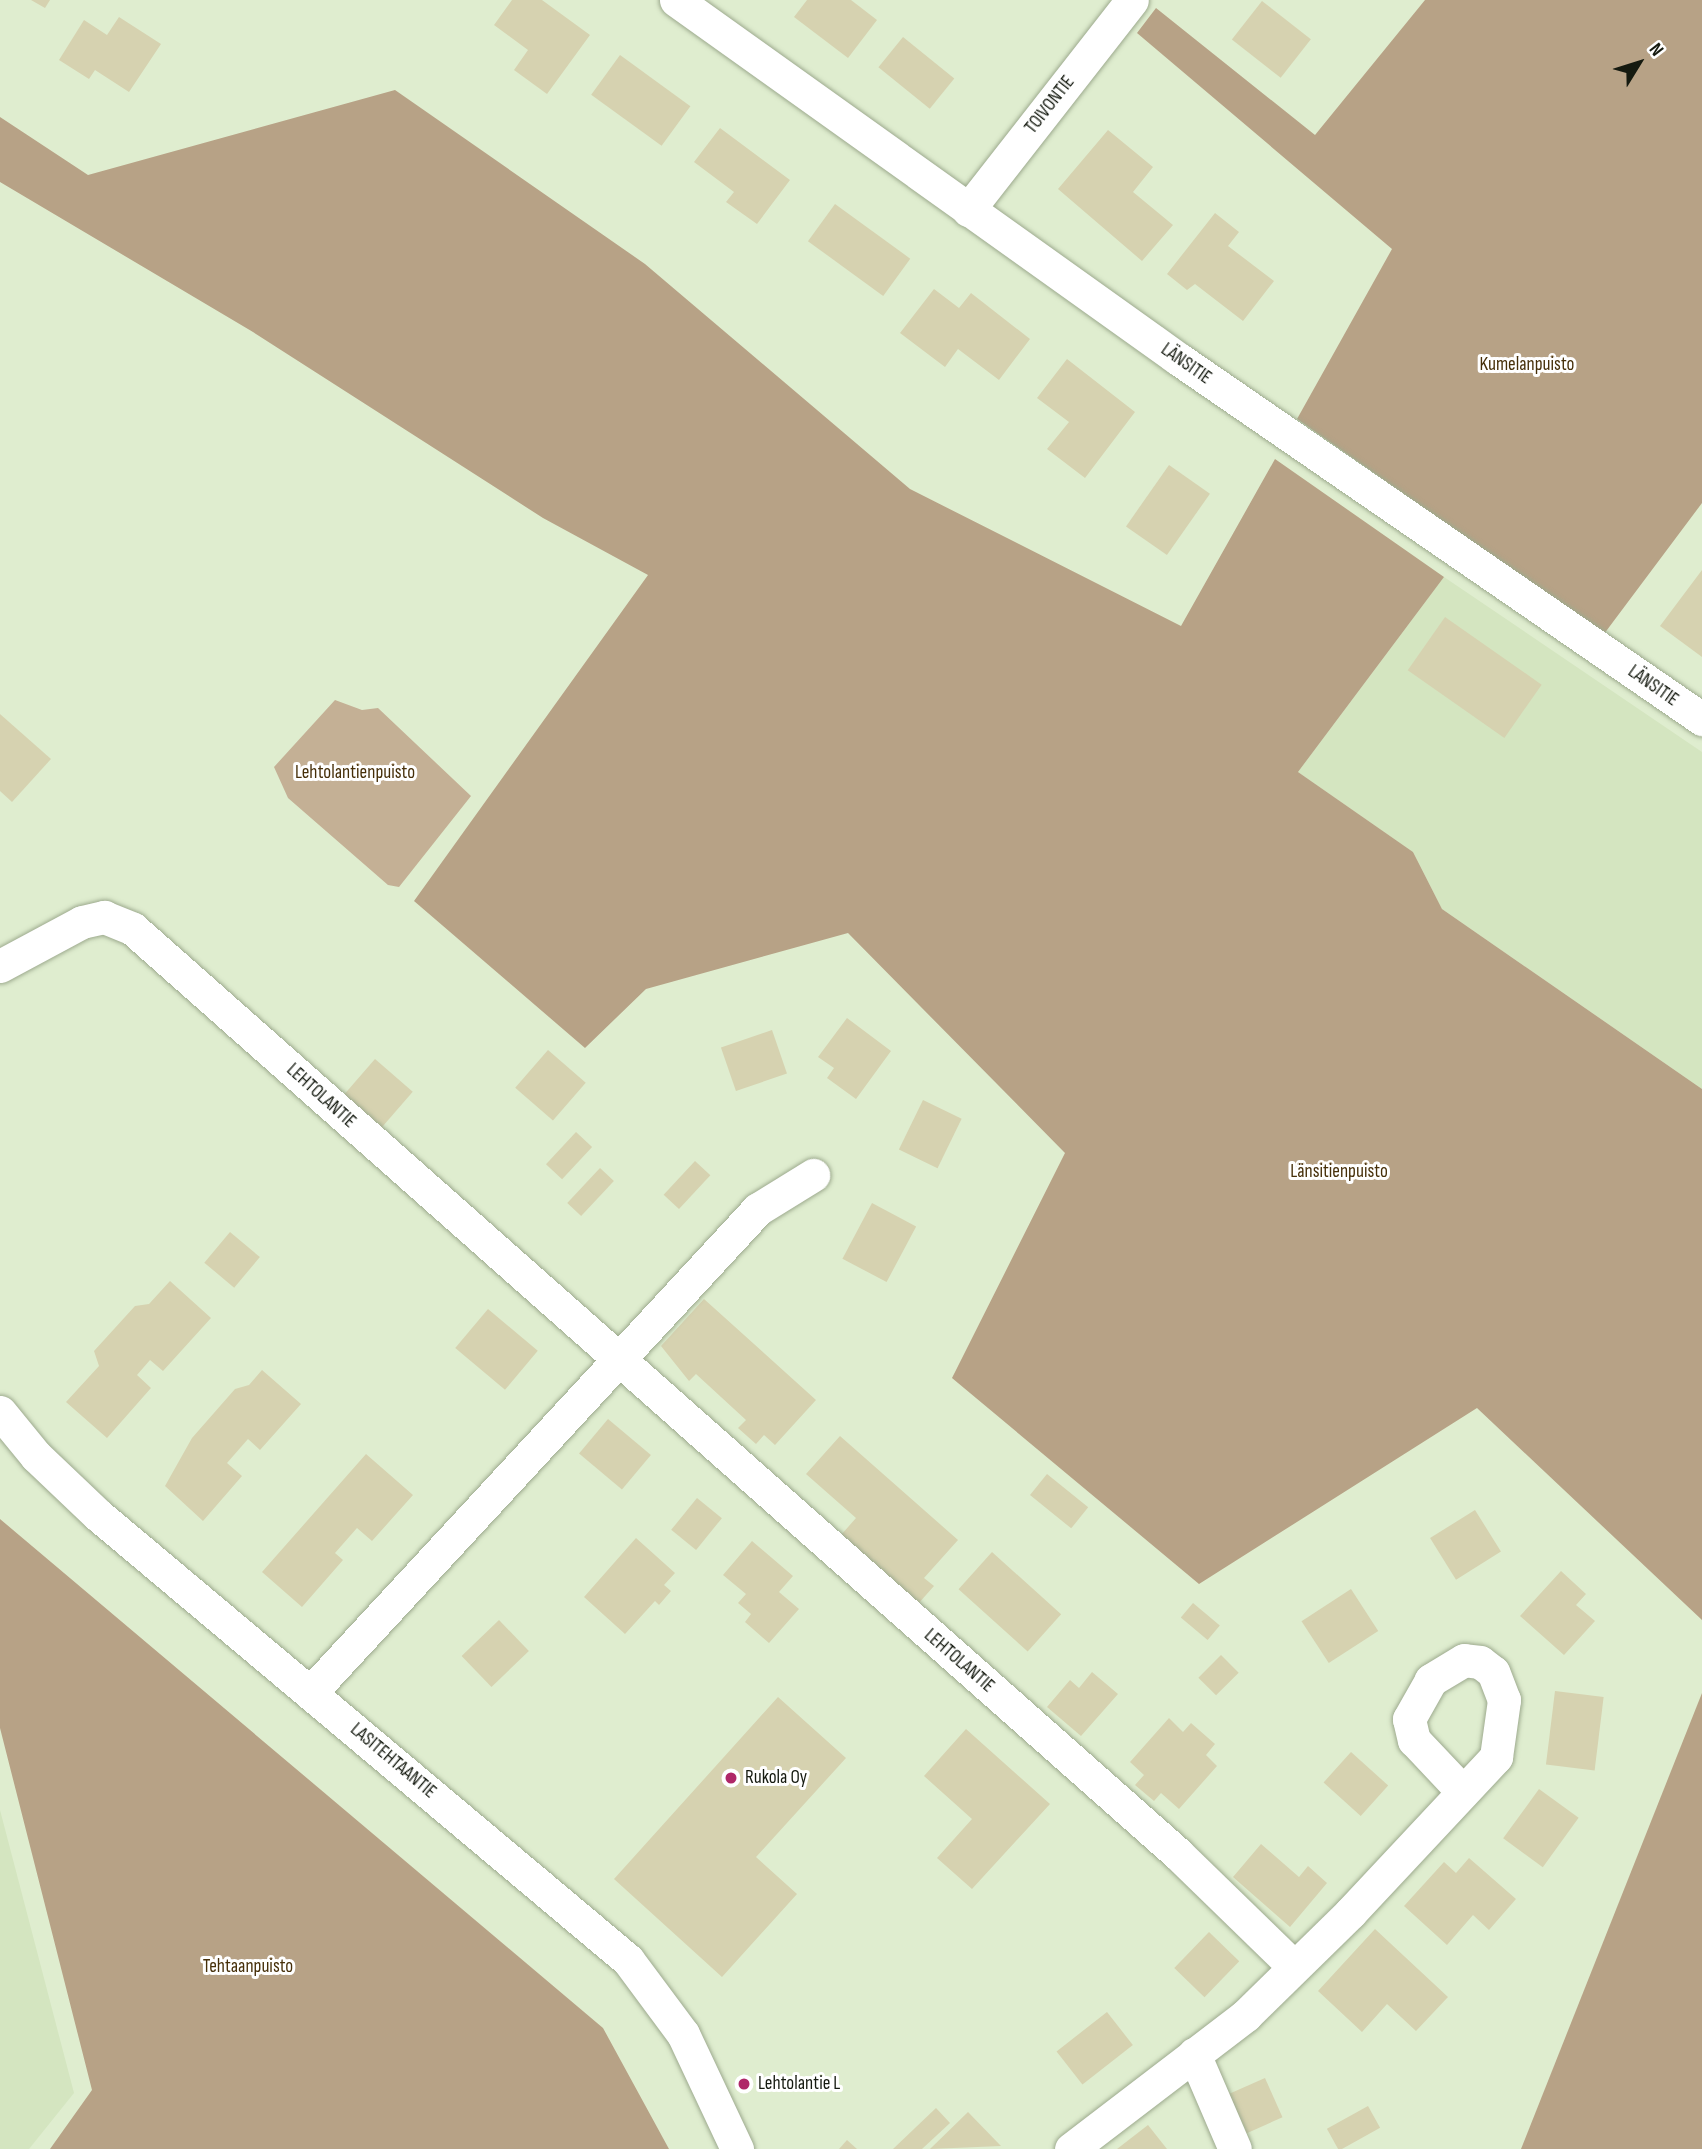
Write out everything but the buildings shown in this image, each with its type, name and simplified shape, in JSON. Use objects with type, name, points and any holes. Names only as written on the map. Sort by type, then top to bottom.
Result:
[{"type":"street","name":"LÄNSITIE","points":[[676,0],[968,210],[1702,719]]},
{"type":"street","name":"TOIVONTIE","points":[[968,210],[1132,0]]},
{"type":"street","name":"LEHTOLANTIE","points":[[0,966],[82,922],[104,917],[133,929],[619,1362],[1178,1854],[1293,1966]]},
{"type":"street","points":[[311,1692],[758,1209],[813,1175]]},
{"type":"street","name":"LASITEHTAANTIE","points":[[0,1412],[36,1456],[98,1515],[628,1960],[683,2034],[737,2149]]},
{"type":"street","points":[[1071,2149],[1246,2015],[1463,1792]]},
{"type":"street","points":[[1194,2054],[1235,2149]]},
{"type":"shaded area","points":[[1444,577],[1702,752],[1702,1089],[1442,909],[1413,852],[1298,772]]},
{"type":"shaded area","points":[[0,1810],[74,2093],[29,2149],[0,2149]]},
{"type":"green space","name":"Kumelanpuisto","points":[[1425,0],[1702,0],[1702,503],[1604,634],[1297,419],[1392,249],[1137,33],[1156,8],[1315,135]]},
{"type":"green space","name":"Länsitienpuisto","points":[[395,90],[645,264],[910,489],[1181,626],[1275,459],[1444,577],[1298,772],[1413,852],[1442,909],[1702,1089],[1702,1620],[1477,1408],[1199,1584],[952,1378],[1065,1153],[848,933],[646,989],[585,1048],[414,901],[648,575],[543,518],[253,332],[0,182],[0,117],[88,175]]},
{"type":"green space","name":"Lehtolantienpuisto","points":[[335,700],[362,710],[378,708],[471,796],[399,887],[388,885],[288,798],[274,767]]},
{"type":"green space","name":"Tehtaanpuisto","points":[[0,1519],[603,2028],[669,2149],[50,2149],[92,2090],[0,1728]]},
{"type":"green space","points":[[1702,1693],[1702,2149],[1521,2149]]},
{"type":"place","name":"Rukola Oy","points":[[731,1778]]},
{"type":"place","name":"Lehtolantie L","points":[[744,2084]]}]
